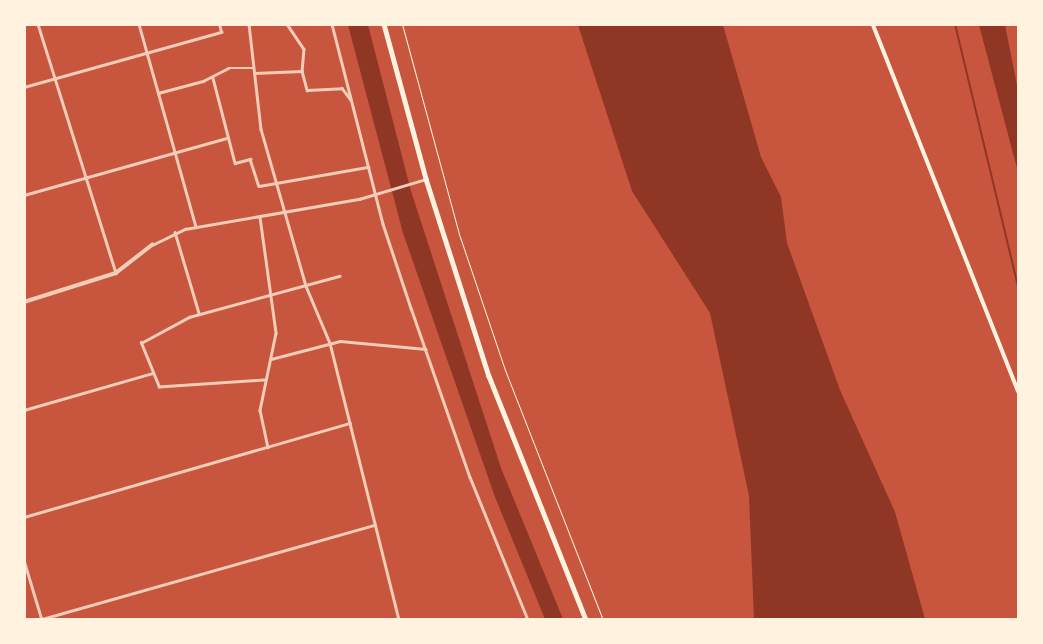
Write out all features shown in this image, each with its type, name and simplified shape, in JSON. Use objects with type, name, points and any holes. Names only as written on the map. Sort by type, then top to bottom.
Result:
[{"type":"main road","points":[[384,24],[426,179],[489,376],[586,620]]},
{"type":"main road","points":[[873,24],[1018,391]]},
{"type":"street","points":[[38,24],[116,273]]},
{"type":"street","points":[[139,24],[196,228]]},
{"type":"street","points":[[24,87],[220,32],[219,24]]},
{"type":"street","points":[[249,24],[261,129],[306,286],[330,343],[399,620]]},
{"type":"street","points":[[287,24],[304,49],[302,71],[307,90],[342,88],[353,101]]},
{"type":"street","points":[[332,24],[376,195],[426,349],[470,477],[528,620]]},
{"type":"street","points":[[158,93],[213,78],[228,68],[302,71]]},
{"type":"street","points":[[213,78],[235,163],[250,159],[259,186],[368,167]]},
{"type":"street","points":[[24,195],[228,137]]},
{"type":"street","points":[[24,302],[116,273],[152,245],[175,232],[381,194],[426,179]]},
{"type":"street","points":[[260,217],[276,333],[264,380],[260,418],[268,447]]},
{"type":"street","points":[[175,232],[199,315]]},
{"type":"street","points":[[264,380],[159,387],[143,339],[199,315],[339,276]]},
{"type":"street","points":[[271,358],[330,343],[426,349]]},
{"type":"street","points":[[24,410],[153,373]]},
{"type":"street","points":[[24,517],[350,423]]},
{"type":"street","points":[[24,560],[42,620],[376,525]]},
{"type":"path","points":[[402,24],[460,236],[505,370],[603,620]]},
{"type":"shaded area","points":[[348,25],[368,25],[411,191],[501,468],[563,619],[545,619],[495,497],[403,233]]},
{"type":"shaded area","points":[[578,25],[723,25],[761,157],[781,197],[787,243],[840,390],[895,512],[925,619],[754,619],[749,496],[710,313],[632,191]]},
{"type":"shaded area","points":[[979,25],[1005,25],[1018,90],[1018,172]]},
{"type":"waterway","points":[[955,24],[1018,286]]}]
